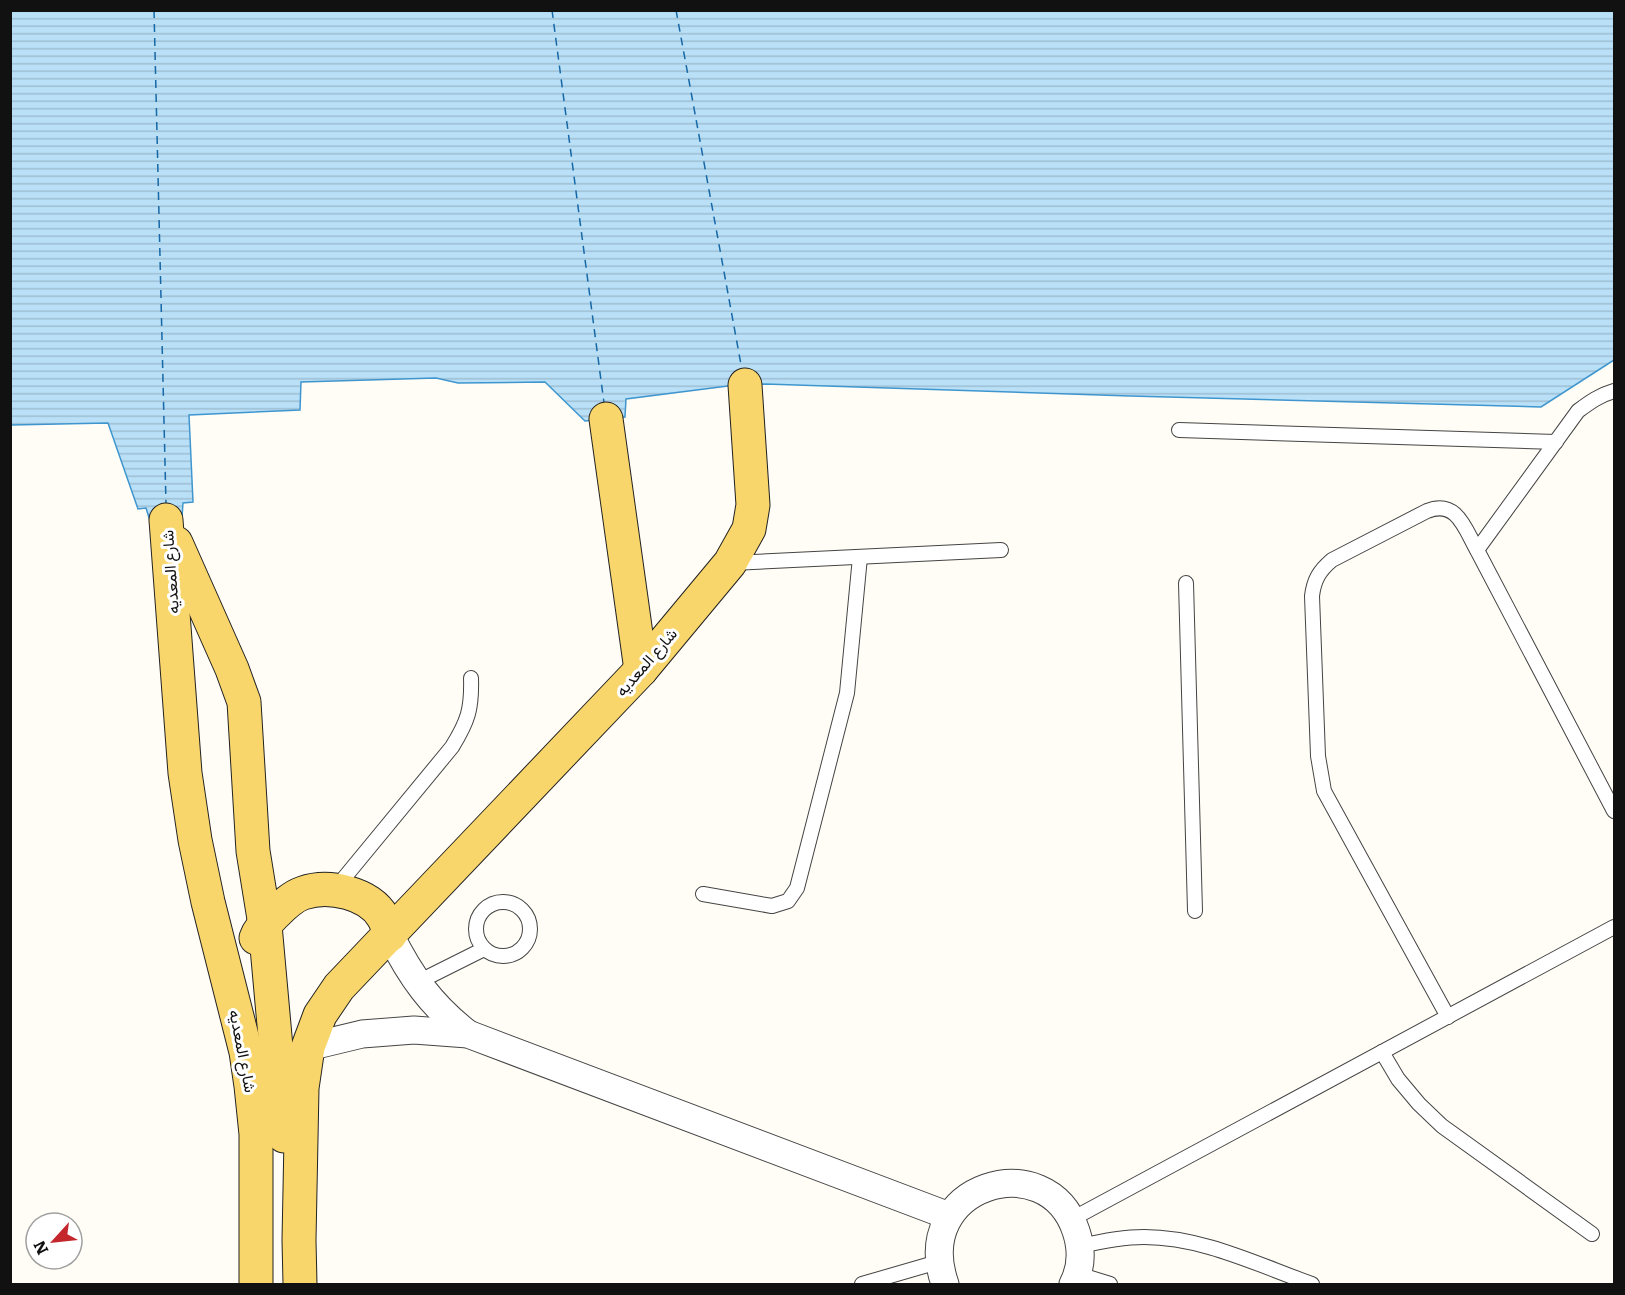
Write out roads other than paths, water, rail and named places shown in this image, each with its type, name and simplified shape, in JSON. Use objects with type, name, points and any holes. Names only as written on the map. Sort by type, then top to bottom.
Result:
[{"type":"main road","name":"شارع المعديه","points":[[300,1284],[302,1088],[308,1047],[320,1016],[339,987],[641,670],[730,563],[750,529],[753,505],[745,385]]},
{"type":"main road","points":[[606,419],[641,670]]},
{"type":"main road","name":"شارع المعديه","points":[[256,1284],[256,1134],[246,1052],[208,902],[195,840],[186,773],[166,520],[228,659],[244,702],[253,851],[265,924],[280,1110],[299,1240]]},
{"type":"main road","points":[[246,1052],[245,985],[251,951],[257,934],[291,899],[303,893],[317,891],[355,895],[366,900],[382,916],[390,935]]},
{"type":"street","points":[[390,935],[417,983],[448,1018],[468,1034]]},
{"type":"street","points":[[308,1047],[362,1034],[414,1030],[468,1034],[949,1216]]},
{"type":"street","points":[[942,1273],[939,1238],[949,1216],[969,1195],[996,1184],[1025,1184],[1052,1197],[1072,1219],[1081,1246],[1076,1279]]},
{"type":"lane","points":[[1476,550],[1578,411],[1597,398],[1614,391]]},
{"type":"lane","points":[[1179,430],[1556,442]]},
{"type":"lane","points":[[1448,1017],[1324,791],[1318,756],[1312,597],[1314,582],[1321,570],[1332,560],[1436,507],[1453,512],[1460,519],[1614,811]]},
{"type":"lane","points":[[730,563],[1001,550]]},
{"type":"lane","points":[[703,894],[772,906],[788,901],[797,888],[847,693],[860,557]]},
{"type":"lane","points":[[1186,584],[1195,910]]},
{"type":"lane","points":[[334,891],[452,747],[465,726],[471,703],[471,678]]},
{"type":"lane","points":[[509,902],[526,914],[530,923],[530,933],[521,951],[512,956],[502,957],[492,955],[483,949],[475,931],[481,912],[489,905],[509,902]]},
{"type":"lane","points":[[1072,1219],[1614,927]]},
{"type":"lane","points":[[417,983],[483,949]]},
{"type":"lane","points":[[1382,1052],[1398,1080],[1442,1126],[1592,1234]]},
{"type":"lane","points":[[1081,1246],[1112,1239],[1145,1237],[1177,1240],[1208,1247],[1312,1284]]},
{"type":"lane","points":[[862,1284],[942,1273]]},
{"type":"lane","points":[[1076,1279],[1110,1284]]},
{"type":"water","points":[[10,11],[1614,11],[1614,360],[1541,407],[765,384],[728,386],[626,399],[625,417],[585,421],[545,382],[458,383],[436,378],[301,382],[300,410],[189,415],[193,502],[183,503],[182,517],[150,521],[146,508],[138,509],[108,423],[11,425]]}]
